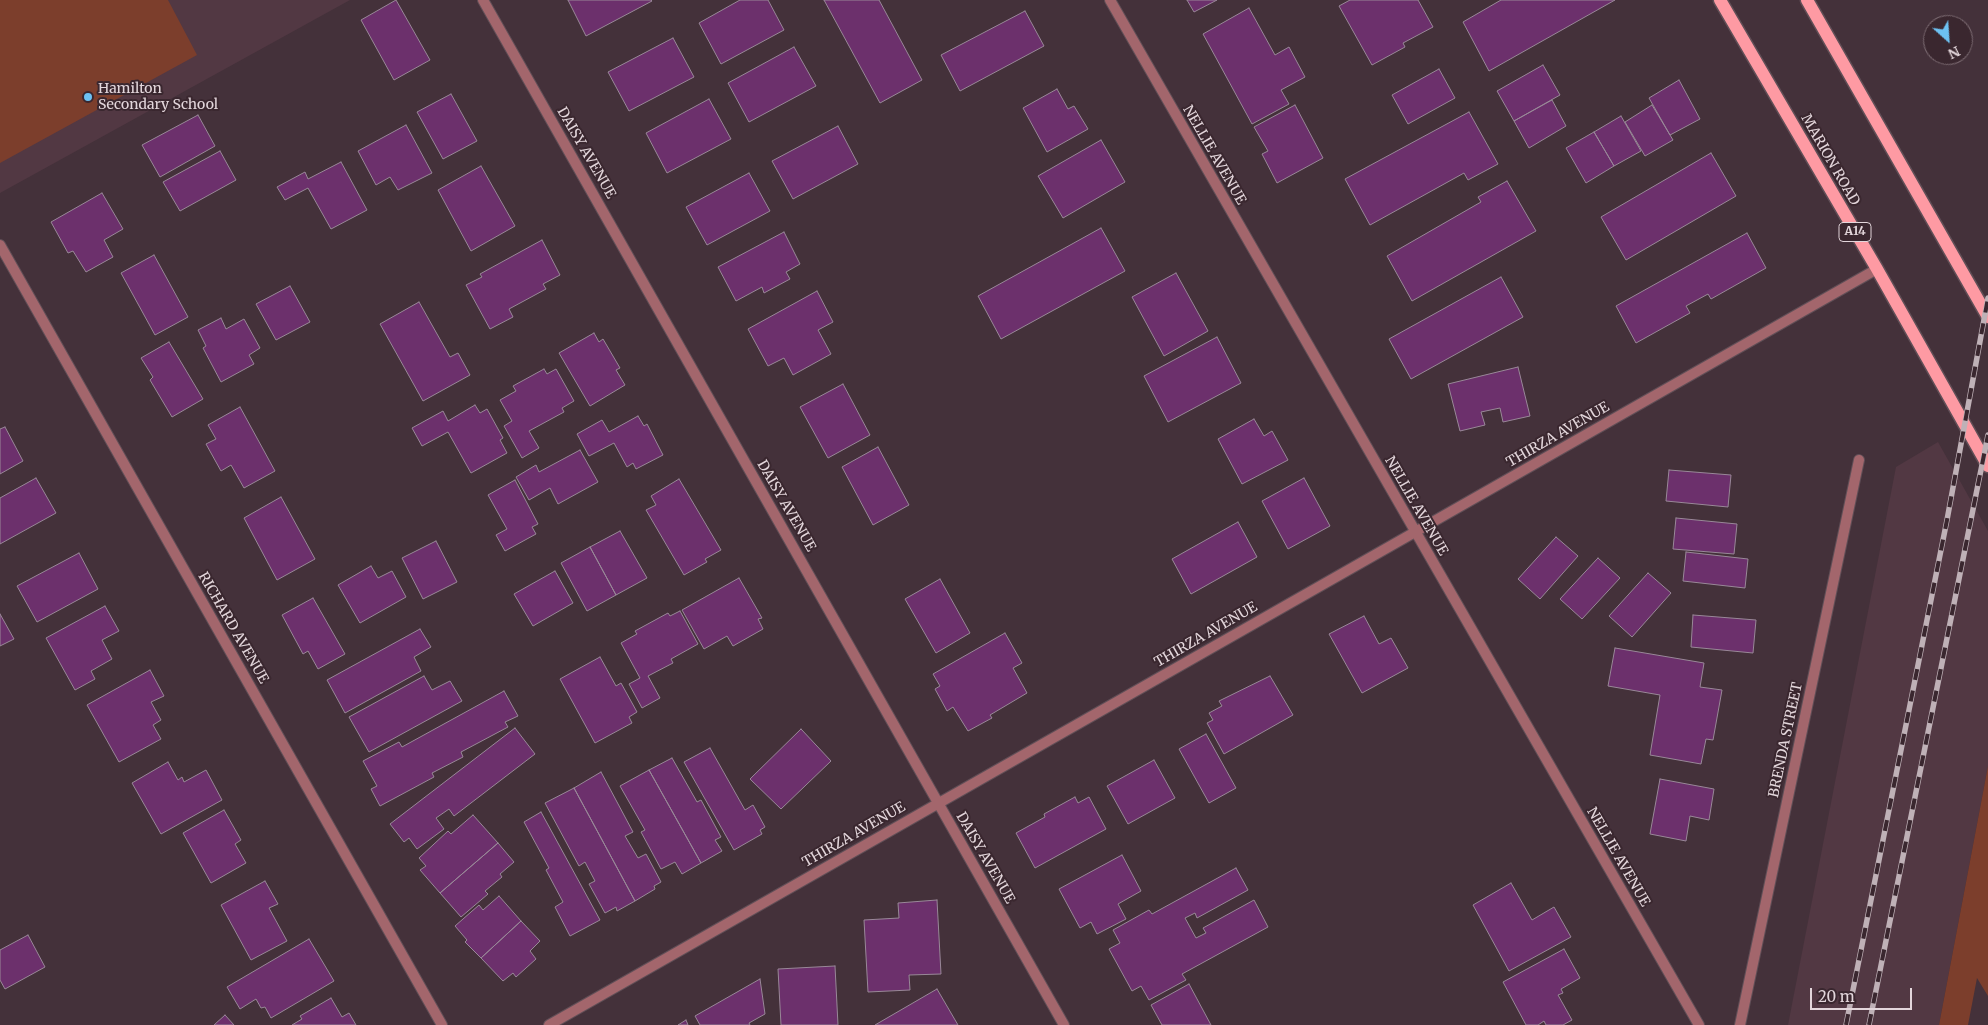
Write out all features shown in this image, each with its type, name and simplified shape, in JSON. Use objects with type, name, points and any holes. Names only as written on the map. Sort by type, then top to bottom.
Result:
[{"type":"main road","name":"MARION ROAD","points":[[1720,0],[1988,466]]},
{"type":"main road","points":[[1807,0],[1988,316]]},
{"type":"street","name":"DAISY AVENUE","points":[[483,0],[1064,1025]]},
{"type":"street","name":"NELLIE AVENUE","points":[[1110,0],[1699,1025]]},
{"type":"street","name":"RICHARD AVENUE","points":[[0,245],[442,1025]]},
{"type":"street","name":"THIRZA AVENUE","points":[[549,1025],[1877,270]]},
{"type":"street","name":"BRENDA STREET","points":[[1740,1025],[1859,460]]},
{"type":"shaded area","name":"Hamilton Secondary School","points":[[0,0],[350,0],[0,193]]},
{"type":"shaded area","name":"Hamilton Secondary School","points":[[0,0],[168,0],[197,55],[0,163]]},
{"type":"shaded area","points":[[1938,442],[1988,531],[1988,766],[1939,1025],[1788,1025],[1896,467]]},
{"type":"shaded area","points":[[1988,766],[1988,996],[1977,978],[1968,1025],[1939,1025]]},
{"type":"building","points":[[396,0],[430,60],[394,80],[361,20]]},
{"type":"building","points":[[568,0],[651,0],[652,1],[586,36]]},
{"type":"building","points":[[740,0],[768,0],[784,30],[721,64],[699,23]]},
{"type":"building","points":[[824,0],[879,0],[922,80],[880,103]]},
{"type":"building","points":[[1187,0],[1217,0],[1194,12]]},
{"type":"building","points":[[1350,0],[1418,0],[1433,27],[1403,43],[1405,47],[1372,65],[1339,6]]},
{"type":"building","points":[[1501,0],[1615,0],[1489,71],[1463,22]]},
{"type":"building","points":[[1249,8],[1275,55],[1289,47],[1305,77],[1281,90],[1289,104],[1252,124],[1203,34]]},
{"type":"building","points":[[1025,11],[1044,46],[960,91],[941,55]]},
{"type":"building","points":[[673,38],[694,77],[629,111],[608,72]]},
{"type":"building","points":[[794,47],[816,86],[749,122],[728,83]]},
{"type":"building","points":[[1543,65],[1560,95],[1514,121],[1497,91]]},
{"type":"building","points":[[1439,69],[1455,98],[1408,124],[1392,95]]},
{"type":"building","points":[[1679,80],[1700,119],[1670,135],[1649,98]]},
{"type":"building","points":[[1057,89],[1068,109],[1074,106],[1088,129],[1047,152],[1023,108]]},
{"type":"building","points":[[451,94],[477,141],[443,159],[417,112]]},
{"type":"building","points":[[709,99],[731,139],[667,173],[646,133]]},
{"type":"building","points":[[1552,100],[1566,126],[1529,148],[1514,121]]},
{"type":"building","points":[[1295,105],[1323,158],[1277,183],[1262,154],[1268,151],[1254,127]]},
{"type":"building","points":[[1652,105],[1673,140],[1645,156],[1625,122]]},
{"type":"building","points":[[1469,112],[1498,164],[1468,180],[1464,173],[1370,225],[1345,179]]},
{"type":"building","points":[[198,115],[215,146],[160,177],[142,145]]},
{"type":"building","points":[[1621,116],[1641,151],[1614,166],[1594,132]]},
{"type":"building","points":[[406,125],[432,173],[398,190],[390,177],[376,185],[358,151]]},
{"type":"building","points":[[838,126],[858,164],[793,199],[772,161]]},
{"type":"building","points":[[1594,132],[1614,166],[1586,183],[1566,148]]},
{"type":"building","points":[[1101,140],[1125,182],[1063,218],[1038,176]]},
{"type":"building","points":[[220,151],[236,180],[180,211],[163,182]]},
{"type":"building","points":[[1711,153],[1736,196],[1626,260],[1601,217]]},
{"type":"building","points":[[341,162],[367,210],[331,229],[308,188],[285,200],[277,187],[305,172],[308,179]]},
{"type":"building","points":[[481,166],[515,226],[471,251],[438,190]]},
{"type":"building","points":[[749,173],[770,211],[707,245],[686,207]]},
{"type":"building","points":[[1507,181],[1536,231],[1412,301],[1387,256],[1481,202],[1478,197]]},
{"type":"building","points":[[102,193],[123,229],[104,240],[113,257],[86,272],[73,251],[68,253],[51,222]]},
{"type":"building","points":[[1101,228],[1125,271],[1001,339],[978,296]]},
{"type":"building","points":[[784,232],[800,264],[786,272],[790,279],[764,293],[762,287],[736,301],[718,267]]},
{"type":"building","points":[[1747,233],[1766,268],[1711,299],[1708,294],[1686,306],[1690,313],[1636,343],[1616,306]]},
{"type":"building","points":[[542,240],[560,275],[543,284],[546,289],[509,309],[513,317],[490,329],[466,285],[482,277],[480,274]]},
{"type":"building","points":[[154,255],[188,317],[155,335],[121,273]]},
{"type":"building","points":[[1176,273],[1208,331],[1164,356],[1132,297]]},
{"type":"building","points":[[1501,277],[1523,317],[1411,379],[1389,339]]},
{"type":"building","points":[[290,286],[310,322],[276,340],[256,304]]},
{"type":"building","points":[[817,291],[833,322],[818,330],[831,354],[793,375],[784,358],[768,366],[748,329]]},
{"type":"building","points":[[419,302],[450,357],[458,353],[470,375],[423,401],[380,324]]},
{"type":"building","points":[[221,318],[226,329],[244,319],[260,348],[249,355],[254,364],[221,382],[203,348],[206,346],[198,330]]},
{"type":"building","points":[[594,333],[599,342],[603,339],[620,368],[616,370],[625,385],[590,406],[559,353]]},
{"type":"building","points":[[1217,337],[1241,383],[1168,422],[1144,376]]},
{"type":"building","points":[[169,342],[203,399],[172,417],[150,380],[153,377],[141,358]]},
{"type":"building","points":[[1518,367],[1530,416],[1503,422],[1500,408],[1481,412],[1485,425],[1460,431],[1448,384]]},
{"type":"building","points":[[544,369],[547,374],[556,369],[574,401],[562,408],[564,412],[529,431],[539,448],[522,458],[504,426],[512,421],[500,400],[516,391],[513,386]]},
{"type":"building","points":[[843,384],[870,435],[828,458],[800,407]]},
{"type":"building","points":[[475,405],[480,413],[487,409],[503,438],[500,440],[507,453],[471,473],[448,432],[422,446],[412,428],[443,411],[448,421]]},
{"type":"building","points":[[240,407],[275,471],[244,488],[231,465],[221,471],[206,444],[216,439],[208,425]]},
{"type":"building","points":[[638,416],[644,426],[647,424],[663,455],[636,469],[633,463],[627,467],[614,443],[589,456],[577,434],[602,420],[609,432]]},
{"type":"building","points":[[1254,419],[1264,436],[1272,431],[1288,460],[1242,484],[1218,439]]},
{"type":"building","points":[[5,427],[23,461],[0,474],[0,429]]},
{"type":"building","points":[[878,447],[909,505],[873,525],[842,467]]},
{"type":"building","points":[[580,450],[598,482],[558,504],[550,488],[529,500],[516,477],[536,465],[539,472]]},
{"type":"building","points":[[1669,470],[1731,475],[1728,507],[1666,501]]},
{"type":"building","points":[[36,478],[56,513],[0,544],[0,498]]},
{"type":"building","points":[[1304,478],[1330,526],[1288,549],[1262,501]]},
{"type":"building","points":[[679,479],[721,550],[705,559],[707,562],[684,575],[646,510],[656,505],[651,496]]},
{"type":"building","points":[[515,480],[538,524],[532,527],[536,534],[505,551],[496,535],[507,529],[488,495]]},
{"type":"building","points":[[281,497],[315,559],[277,580],[244,518]]},
{"type":"building","points":[[1676,518],[1737,524],[1734,554],[1673,549]]},
{"type":"building","points":[[1238,522],[1257,557],[1191,594],[1172,559]]},
{"type":"building","points":[[620,531],[647,578],[616,595],[590,547]]},
{"type":"building","points":[[1556,537],[1578,556],[1540,599],[1518,579]]},
{"type":"building","points":[[436,541],[457,582],[423,599],[402,558]]},
{"type":"building","points":[[590,547],[616,595],[587,611],[561,563]]},
{"type":"building","points":[[1686,552],[1748,559],[1745,588],[1683,581]]},
{"type":"building","points":[[79,553],[98,589],[37,622],[17,586]]},
{"type":"building","points":[[1598,558],[1620,578],[1582,619],[1560,599]]},
{"type":"building","points":[[371,566],[378,578],[392,571],[406,597],[360,623],[338,585]]},
{"type":"building","points":[[555,571],[573,603],[533,626],[514,594]]},
{"type":"building","points":[[1648,573],[1671,593],[1632,637],[1609,616]]},
{"type":"building","points":[[739,578],[762,618],[758,619],[763,629],[733,646],[727,636],[704,649],[682,610]]},
{"type":"building","points":[[940,579],[970,633],[936,653],[905,599]]},
{"type":"building","points":[[313,598],[345,654],[318,669],[308,651],[303,654],[282,615]]},
{"type":"building","points":[[105,606],[119,631],[102,640],[112,659],[91,671],[95,679],[75,690],[46,638]]},
{"type":"building","points":[[680,611],[698,644],[671,659],[673,663],[648,676],[660,698],[642,708],[629,684],[640,678],[621,643],[637,634],[635,631],[668,613],[670,616]]},
{"type":"building","points":[[0,614],[14,639],[0,646]]},
{"type":"building","points":[[1693,615],[1756,620],[1753,653],[1691,647]]},
{"type":"building","points":[[1364,616],[1379,644],[1391,638],[1408,668],[1362,693],[1329,634]]},
{"type":"building","points":[[420,629],[431,647],[414,657],[421,671],[345,713],[327,680]]},
{"type":"building","points":[[1005,633],[1022,663],[1013,668],[1027,693],[990,715],[992,718],[968,731],[953,707],[947,711],[935,689],[940,686],[933,674]]},
{"type":"building","points":[[1615,648],[1704,663],[1700,687],[1722,690],[1713,740],[1706,739],[1701,764],[1650,755],[1660,695],[1608,686]]},
{"type":"building","points":[[600,657],[616,686],[621,683],[637,712],[629,717],[632,723],[595,743],[560,679]]},
{"type":"building","points":[[150,670],[164,696],[151,702],[161,720],[153,725],[161,739],[119,762],[87,705]]},
{"type":"building","points":[[424,676],[432,690],[450,681],[462,701],[369,752],[349,717]]},
{"type":"building","points":[[1270,676],[1293,715],[1224,754],[1207,723],[1213,720],[1209,713],[1222,706],[1219,701]]},
{"type":"building","points":[[504,691],[518,716],[505,722],[508,727],[461,752],[463,757],[432,773],[434,777],[380,806],[371,789],[377,786],[363,761],[399,742],[402,747]]},
{"type":"building","points":[[515,728],[535,754],[454,816],[449,809],[436,818],[444,829],[417,849],[409,838],[404,842],[390,824]]},
{"type":"building","points":[[801,729],[831,761],[781,809],[750,779]]},
{"type":"building","points":[[1206,734],[1236,788],[1209,803],[1179,749]]},
{"type":"building","points":[[710,748],[745,810],[753,805],[765,827],[760,830],[762,834],[734,850],[684,762]]},
{"type":"building","points":[[672,758],[697,802],[701,800],[721,837],[715,840],[722,851],[701,863],[649,770]]},
{"type":"building","points":[[1154,760],[1175,798],[1128,824],[1107,786]]},
{"type":"building","points":[[168,762],[178,780],[182,777],[184,782],[206,770],[222,800],[161,834],[132,783]]},
{"type":"building","points":[[649,770],[701,863],[682,874],[675,862],[661,869],[641,832],[645,830],[620,786]]},
{"type":"building","points":[[601,772],[633,832],[625,836],[638,858],[646,854],[661,882],[654,886],[655,889],[635,901],[574,788]]},
{"type":"building","points":[[1660,779],[1714,789],[1709,820],[1690,816],[1686,841],[1650,834]]},
{"type":"building","points":[[574,788],[635,901],[617,911],[616,907],[605,913],[589,884],[595,881],[585,862],[579,866],[545,803]]},
{"type":"building","points":[[1075,797],[1078,803],[1089,797],[1106,829],[1035,868],[1016,833],[1045,817],[1044,814]]},
{"type":"building","points":[[224,810],[241,840],[235,844],[246,863],[211,883],[183,833]]},
{"type":"building","points":[[541,812],[600,920],[570,936],[555,907],[563,902],[546,870],[549,868],[524,822]]},
{"type":"building","points":[[473,815],[498,843],[440,893],[420,870],[426,866],[419,858],[448,831],[451,834]]},
{"type":"building","points":[[498,843],[514,862],[500,874],[502,877],[485,891],[488,894],[461,917],[440,893]]},
{"type":"building","points":[[1122,855],[1141,891],[1118,904],[1126,919],[1097,934],[1091,922],[1080,928],[1059,889]]},
{"type":"building","points":[[1236,868],[1248,890],[1197,918],[1195,913],[1185,918],[1196,938],[1206,933],[1203,928],[1254,900],[1268,927],[1182,974],[1186,980],[1149,1000],[1141,986],[1132,991],[1109,949],[1120,943],[1113,930],[1149,910],[1152,914]]},
{"type":"building","points":[[265,881],[278,904],[269,908],[287,941],[251,960],[221,905]]},
{"type":"building","points":[[1511,883],[1532,920],[1554,907],[1571,937],[1509,971],[1473,905]]},
{"type":"building","points":[[499,896],[521,921],[481,958],[465,942],[467,940],[455,926],[479,905],[483,910]]},
{"type":"building","points":[[937,900],[941,974],[909,975],[910,990],[868,992],[864,920],[899,918],[898,903]]},
{"type":"building","points":[[521,921],[540,941],[530,951],[536,959],[516,977],[513,973],[503,981],[481,958]]},
{"type":"building","points":[[28,935],[45,967],[5,989],[0,980],[0,950]]},
{"type":"building","points":[[309,939],[334,981],[271,1018],[265,1007],[261,1008],[256,999],[240,1009],[227,987]]},
{"type":"building","points":[[1564,949],[1580,978],[1561,989],[1563,993],[1558,995],[1572,1020],[1563,1025],[1546,1025],[1544,1021],[1538,1025],[1526,1025],[1503,982]]},
{"type":"building","points":[[835,966],[838,1025],[781,1025],[778,969]]},
{"type":"building","points":[[760,979],[765,1014],[749,1023],[750,1025],[700,1025],[695,1016]]},
{"type":"building","points":[[1189,984],[1211,1025],[1162,1025],[1151,1005]]},
{"type":"building","points":[[937,989],[958,1025],[875,1025]]},
{"type":"building","points":[[331,998],[342,1017],[349,1013],[356,1025],[292,1025],[302,1019],[300,1016]]},
{"type":"building","points":[[225,1015],[234,1025],[214,1025]]},
{"type":"building","points":[[686,1020],[688,1025],[678,1025]]},
{"type":"railway","points":[[1846,1025],[1947,520],[1988,298]]},
{"type":"railway","points":[[1869,1025],[1988,435]]},
{"type":"place","name":"Hamilton Secondary School","points":[[88,97]]}]
